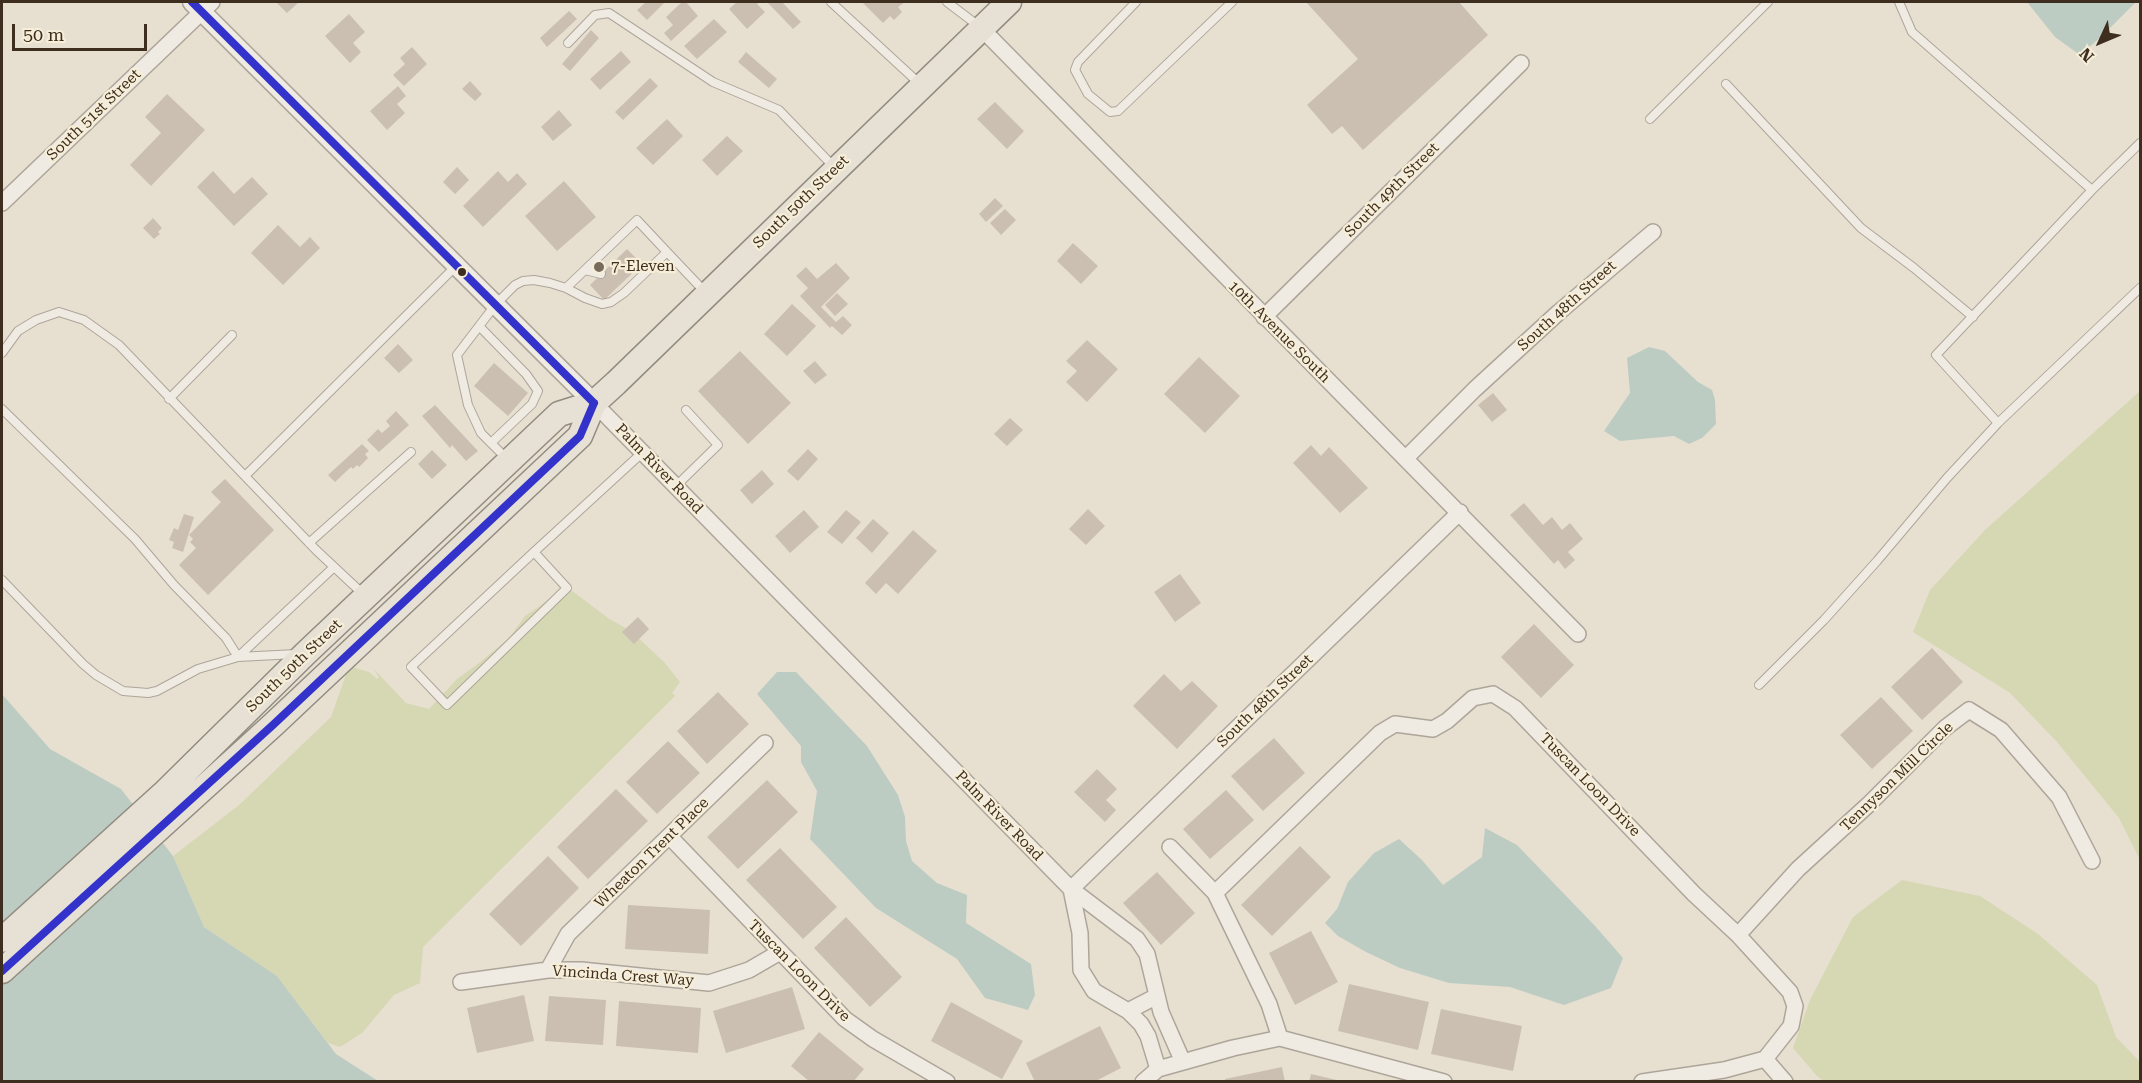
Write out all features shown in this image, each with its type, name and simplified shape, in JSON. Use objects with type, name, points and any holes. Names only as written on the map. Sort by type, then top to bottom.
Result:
[{"type":"main road","name":"South 50th Street","points":[[2,940],[171,803],[580,436],[594,403],[922,86],[981,28],[1001,4]]},
{"type":"main road","name":"South 50th Street","points":[[2,971],[171,803],[306,653],[559,414],[594,403]]},
{"type":"street","name":"South 51st Street","points":[[2,203],[202,5]]},
{"type":"street","name":"Palm River Road","points":[[202,5],[456,266],[643,452],[1071,889],[1137,939],[1147,954],[1161,1012],[1183,1062]]},
{"type":"street","name":"10th Avenue South","points":[[981,28],[1578,634]]},
{"type":"street","name":"South 49th Street","points":[[1264,317],[1521,63]]},
{"type":"street","name":"South 48th Street","points":[[1406,458],[1475,389],[1559,312],[1653,231]]},
{"type":"street","name":"South 48th Street","points":[[1071,889],[1460,512]]},
{"type":"street","name":"Tuscan Loon Drive","points":[[1215,893],[1380,733],[1395,724],[1433,729],[1447,721],[1473,698],[1493,694],[1515,708],[1694,894],[1738,935],[1790,992],[1795,1006],[1791,1026],[1765,1059]]},
{"type":"street","name":"Tennyson Mill Circle","points":[[1738,935],[1798,869],[1868,805],[1945,728],[1969,710],[2001,730],[2059,797],[2092,861]]},
{"type":"street","name":"Wheaton Trent Place","points":[[548,970],[568,934],[765,743]]},
{"type":"street","name":"Tuscan Loon Drive","points":[[670,837],[845,1019],[873,1040],[947,1082]]},
{"type":"street","points":[[1170,847],[1215,893],[1269,1004],[1280,1038]]},
{"type":"street","points":[[1071,889],[1080,933],[1081,970],[1094,991],[1128,1011],[1141,1024],[1148,1036],[1158,1069]]},
{"type":"street","name":"Vincinda Crest Way","points":[[461,982],[548,970],[581,970],[709,983],[749,970],[780,952]]},
{"type":"street","points":[[1128,1011],[1157,996]]},
{"type":"street","points":[[1143,1082],[1158,1069],[1280,1038],[1444,1082]]},
{"type":"street","points":[[1642,1082],[1724,1070],[1765,1059],[1785,1082]]},
{"type":"lane","points":[[831,2],[922,86]]},
{"type":"lane","points":[[947,2],[981,28]]},
{"type":"lane","points":[[1136,2],[1078,62],[1075,70],[1088,94],[1110,112],[1118,111],[1232,2]]},
{"type":"lane","points":[[1650,119],[1768,2]]},
{"type":"lane","points":[[1899,2],[1912,32],[2092,190]]},
{"type":"lane","points":[[568,44],[595,15],[609,13],[713,82],[779,110],[836,169]]},
{"type":"lane","points":[[1726,84],[1861,228],[1973,317]]},
{"type":"lane","points":[[1998,423],[1936,355],[2092,190],[2140,143]]},
{"type":"lane","points":[[566,288],[637,220],[707,294]]},
{"type":"lane","points":[[509,461],[481,433],[468,405],[457,355],[495,304],[515,285],[523,281],[534,280],[566,288],[602,304],[611,302],[624,293],[667,252]]},
{"type":"lane","points":[[245,476],[456,266]]},
{"type":"lane","points":[[585,270],[601,274]]},
{"type":"lane","points":[[625,280],[635,282]]},
{"type":"lane","points":[[1759,685],[1824,620],[1947,478],[1998,423],[2140,288]]},
{"type":"lane","points":[[2,353],[18,331],[36,320],[59,312],[84,321],[119,345],[309,543],[366,597]]},
{"type":"lane","points":[[479,326],[526,374],[538,391],[532,404],[491,443]]},
{"type":"lane","points":[[169,399],[232,335]]},
{"type":"lane","points":[[2,409],[135,539],[174,585],[226,638],[238,657]]},
{"type":"lane","points":[[676,486],[718,445],[687,410]]},
{"type":"lane","points":[[309,543],[411,452]]},
{"type":"lane","points":[[534,552],[567,588],[447,705],[411,667],[534,552],[643,452]]},
{"type":"lane","points":[[238,657],[334,567]]},
{"type":"lane","points":[[2,580],[83,664],[96,675],[123,691],[148,693],[157,691],[198,669],[238,657],[306,653]]},
{"type":"green space","points":[[2140,391],[2140,860],[2119,818],[2057,742],[2010,693],[1913,632],[1930,590],[1985,530]]},
{"type":"green space","points":[[567,587],[608,618],[631,631],[664,662],[680,682],[672,693],[675,696],[423,947],[420,983],[394,995],[362,1033],[340,1047],[328,1043],[277,976],[204,927],[173,856],[239,805],[331,717],[349,666],[369,672],[377,679],[379,677],[372,667],[406,703],[429,709],[457,679],[509,638],[525,616]]},
{"type":"green space","points":[[1902,880],[1980,896],[2038,934],[2097,985],[2116,1037],[2140,1062],[2140,1081],[1825,1082],[1817,1076],[1793,1048],[1810,1000],[1853,917]]},
{"type":"shaded area","points":[[2027,2],[2136,2],[2080,55],[2055,37]]},
{"type":"shaded area","points":[[1649,347],[1665,351],[1698,382],[1712,390],[1715,400],[1716,424],[1702,438],[1689,444],[1674,436],[1620,441],[1604,431],[1630,393],[1627,358]]},
{"type":"shaded area","points":[[777,672],[796,672],[867,746],[898,795],[905,817],[906,841],[912,861],[937,883],[967,895],[966,923],[1031,964],[1035,995],[1028,1010],[985,998],[957,959],[876,908],[810,839],[817,791],[801,762],[801,746],[757,694]]},
{"type":"shaded area","points":[[2,694],[50,749],[121,789],[173,856],[204,927],[277,976],[336,1054],[378,1081],[2,1081]]},
{"type":"shaded area","points":[[1485,828],[1517,845],[1623,958],[1611,988],[1564,1005],[1510,987],[1449,983],[1400,968],[1366,952],[1338,936],[1325,923],[1337,909],[1348,882],[1374,853],[1399,839],[1422,860],[1443,885],[1482,857]]},
{"type":"building","points":[[276,2],[299,2],[287,13]]},
{"type":"building","points":[[646,2],[665,2],[647,20],[637,10]]},
{"type":"building","points":[[682,2],[686,2],[698,16],[671,41],[664,33],[673,25],[666,17]]},
{"type":"building","points":[[737,2],[759,2],[757,4],[765,12],[747,29],[729,9]]},
{"type":"building","points":[[767,2],[782,2],[801,22],[793,29]]},
{"type":"building","points":[[862,2],[905,2],[898,7],[902,12],[894,20],[890,16],[883,23]]},
{"type":"building","points":[[1306,2],[1459,2],[1488,35],[1363,150],[1342,126],[1332,134],[1307,105],[1358,59]]},
{"type":"building","points":[[569,11],[577,19],[547,47],[540,38]]},
{"type":"building","points":[[349,14],[365,32],[353,43],[361,52],[350,63],[325,36]]},
{"type":"building","points":[[714,19],[727,32],[697,59],[684,46]]},
{"type":"building","points":[[591,30],[599,38],[570,71],[562,64]]},
{"type":"building","points":[[412,47],[427,64],[404,86],[393,75],[405,64],[400,58]]},
{"type":"building","points":[[621,51],[631,62],[600,90],[590,79]]},
{"type":"building","points":[[746,52],[777,79],[769,88],[738,62]]},
{"type":"building","points":[[650,78],[658,86],[623,120],[615,112]]},
{"type":"building","points":[[470,81],[482,94],[475,101],[462,89]]},
{"type":"building","points":[[398,86],[406,96],[397,104],[405,113],[387,130],[370,111]]},
{"type":"building","points":[[167,94],[205,130],[151,186],[130,165],[161,133],[145,117]]},
{"type":"building","points":[[995,102],[1024,131],[1007,149],[977,119]]},
{"type":"building","points":[[559,110],[572,125],[553,141],[541,127]]},
{"type":"building","points":[[667,119],[683,136],[653,165],[636,148]]},
{"type":"building","points":[[727,136],[743,151],[717,176],[702,160]]},
{"type":"building","points":[[457,167],[469,180],[455,194],[443,182]]},
{"type":"building","points":[[213,171],[234,194],[252,177],[268,194],[234,226],[197,187]]},
{"type":"building","points":[[498,171],[508,182],[517,173],[527,184],[483,227],[463,206]]},
{"type":"building","points":[[564,181],[596,217],[557,251],[525,216]]},
{"type":"building","points":[[995,198],[1003,206],[986,222],[979,214]]},
{"type":"building","points":[[1005,209],[1016,220],[1001,235],[990,223]]},
{"type":"building","points":[[153,218],[162,228],[158,232],[160,234],[154,239],[143,228]]},
{"type":"building","points":[[278,225],[300,247],[310,237],[320,248],[283,285],[251,253]]},
{"type":"building","points":[[1073,243],[1098,266],[1081,284],[1057,261]]},
{"type":"building","points":[[627,249],[642,264],[604,300],[590,285]]},
{"type":"building","points":[[836,263],[850,278],[821,307],[836,322],[843,316],[852,325],[842,335],[832,326],[830,328],[800,296],[808,288],[796,276],[806,267],[817,279]]},
{"type":"building","points":[[837,293],[848,304],[835,316],[825,305]]},
{"type":"building","points":[[792,304],[816,326],[787,356],[764,334]]},
{"type":"building","points":[[1087,340],[1118,369],[1087,402],[1066,382],[1077,371],[1066,361]]},
{"type":"building","points":[[398,344],[413,360],[399,373],[384,358]]},
{"type":"building","points":[[740,351],[791,403],[748,444],[698,391]]},
{"type":"building","points":[[1199,357],[1240,396],[1205,433],[1164,394]]},
{"type":"building","points":[[815,361],[827,375],[815,384],[803,371]]},
{"type":"building","points":[[494,363],[528,393],[508,416],[474,386]]},
{"type":"building","points":[[1493,393],[1507,410],[1492,422],[1478,405]]},
{"type":"building","points":[[435,405],[478,451],[466,461],[452,445],[450,448],[422,416]]},
{"type":"building","points":[[396,411],[409,425],[379,452],[367,440],[378,429],[382,433],[390,426],[386,421]]},
{"type":"building","points":[[1010,418],[1023,430],[1007,446],[994,434]]},
{"type":"building","points":[[362,444],[369,451],[365,454],[368,458],[359,467],[357,465],[353,469],[351,467],[335,482],[328,475]]},
{"type":"building","points":[[1311,445],[1321,456],[1329,447],[1368,488],[1340,513],[1293,463]]},
{"type":"building","points":[[808,449],[818,459],[798,481],[787,471]]},
{"type":"building","points":[[432,450],[447,465],[432,479],[418,464]]},
{"type":"building","points":[[762,470],[774,484],[752,504],[740,490]]},
{"type":"building","points":[[225,479],[274,530],[208,595],[179,565],[196,548],[190,542],[193,539],[189,535],[221,502],[211,492]]},
{"type":"building","points":[[1524,503],[1543,525],[1552,517],[1562,530],[1570,523],[1583,539],[1568,552],[1575,560],[1565,569],[1558,560],[1554,564],[1510,515]]},
{"type":"building","points":[[1088,509],[1105,526],[1086,545],[1069,529]]},
{"type":"building","points":[[804,510],[819,527],[790,553],[775,536]]},
{"type":"building","points":[[846,510],[861,522],[842,544],[827,532]]},
{"type":"building","points":[[184,514],[194,517],[183,552],[172,548],[174,542],[169,540],[174,528],[178,530]]},
{"type":"building","points":[[873,519],[889,533],[872,553],[856,538]]},
{"type":"building","points":[[913,530],[937,551],[898,594],[886,583],[876,594],[865,583]]},
{"type":"building","points":[[1180,574],[1201,603],[1175,622],[1154,592]]},
{"type":"building","points":[[638,617],[649,629],[634,644],[622,632]]},
{"type":"building","points":[[1534,624],[1574,665],[1541,698],[1501,657]]},
{"type":"building","points":[[1932,648],[1963,682],[1922,720],[1891,687]]},
{"type":"building","points":[[1164,674],[1181,691],[1192,681],[1218,706],[1177,749],[1133,706]]},
{"type":"building","points":[[718,692],[749,724],[707,764],[677,731]]},
{"type":"building","points":[[1881,697],[1913,731],[1872,769],[1840,735]]},
{"type":"building","points":[[1274,738],[1305,773],[1263,811],[1231,776]]},
{"type":"building","points":[[668,741],[700,773],[657,814],[626,782]]},
{"type":"building","points":[[1097,769],[1117,789],[1106,800],[1116,810],[1105,822],[1074,792]]},
{"type":"building","points":[[767,780],[798,812],[738,869],[707,837]]},
{"type":"building","points":[[616,789],[648,821],[588,879],[557,847]]},
{"type":"building","points":[[1226,790],[1254,820],[1210,859],[1183,829]]},
{"type":"building","points":[[1300,846],[1331,877],[1272,936],[1241,905]]},
{"type":"building","points":[[780,848],[837,907],[803,939],[746,880]]},
{"type":"building","points":[[548,856],[579,888],[521,946],[489,914]]},
{"type":"building","points":[[1157,872],[1195,913],[1161,945],[1123,903]]},
{"type":"building","points":[[628,905],[710,910],[708,954],[625,949]]},
{"type":"building","points":[[846,917],[902,977],[870,1007],[814,948]]},
{"type":"building","points":[[1311,931],[1338,982],[1295,1005],[1269,953]]},
{"type":"building","points":[[1349,984],[1429,1002],[1418,1050],[1338,1031]]},
{"type":"building","points":[[792,987],[805,1029],[726,1053],[713,1011]]},
{"type":"building","points":[[524,995],[534,1041],[477,1053],[467,1008]]},
{"type":"building","points":[[549,996],[606,1000],[603,1045],[545,1041]]},
{"type":"building","points":[[619,1001],[701,1008],[698,1053],[616,1046]]},
{"type":"building","points":[[951,1002],[1023,1041],[1002,1079],[931,1041]]},
{"type":"building","points":[[1441,1009],[1522,1026],[1513,1071],[1431,1054]]},
{"type":"building","points":[[1100,1026],[1121,1068],[1094,1082],[1035,1082],[1026,1063]]},
{"type":"building","points":[[819,1032],[864,1069],[853,1082],[810,1082],[791,1066]]},
{"type":"building","points":[[1282,1067],[1285,1082],[1225,1082],[1225,1079]]},
{"type":"building","points":[[1311,1074],[1341,1081],[1341,1082],[1309,1082]]},
{"type":"transit line","points":[[192,2],[594,403]]},
{"type":"transit line","points":[[2,971],[274,724],[580,436],[594,403]]},
{"type":"place","name":"7-Eleven","points":[[599,267]]}]
